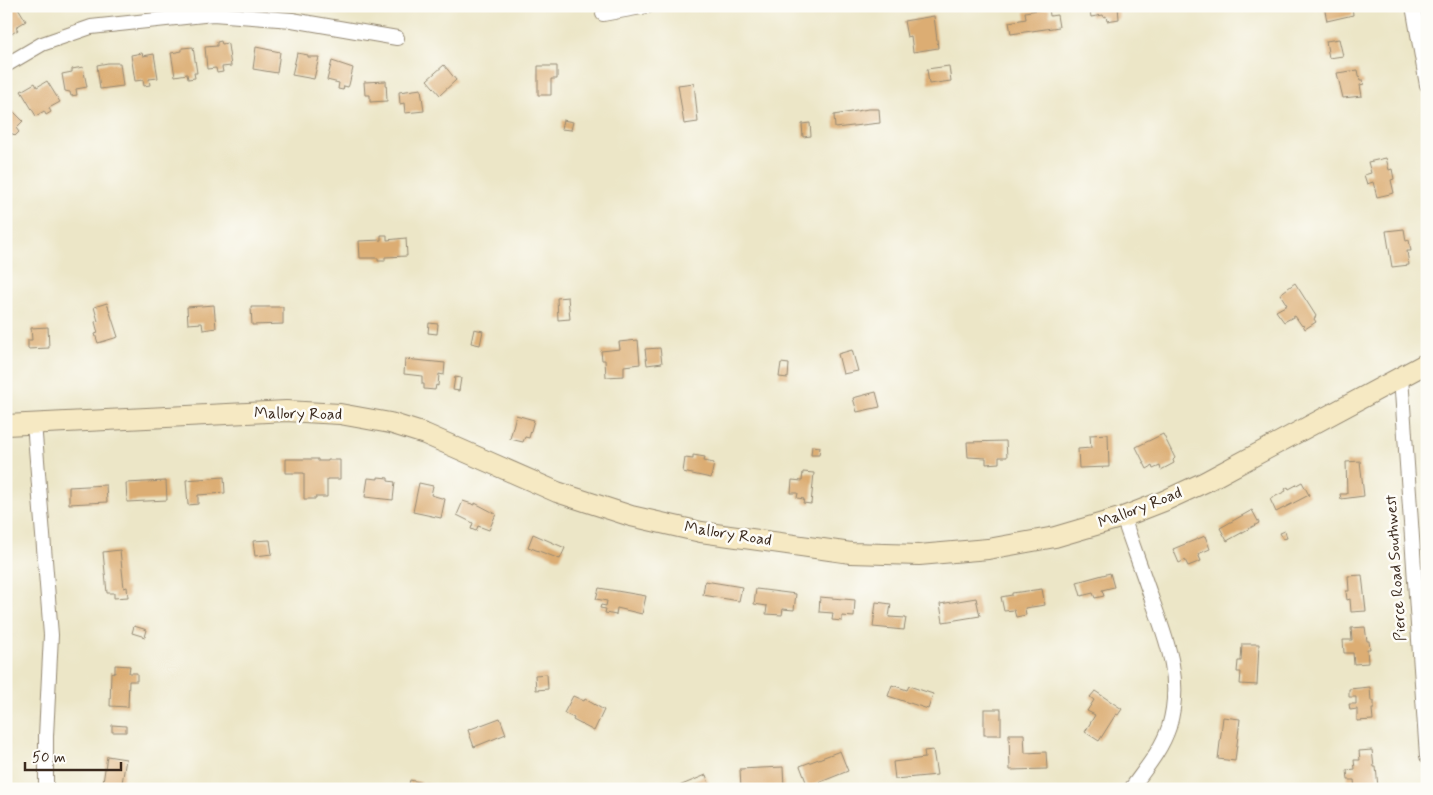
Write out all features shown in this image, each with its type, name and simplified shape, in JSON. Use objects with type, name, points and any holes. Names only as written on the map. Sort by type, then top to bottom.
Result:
[{"type":"street","points":[[603,14],[647,6]]},
{"type":"street","points":[[1413,6],[1427,85]]},
{"type":"street","points":[[6,64],[42,44],[91,27],[214,10],[292,20],[397,38]]},
{"type":"street","name":"Mallory Road","points":[[6,425],[286,411],[354,416],[390,423],[425,434],[557,492],[631,516],[701,532],[851,553],[919,555],[988,549],[1055,537],[1123,517],[1205,482],[1427,363]]},
{"type":"street","name":"Pierce Road Southwest","points":[[1401,377],[1427,756]]},
{"type":"street","points":[[34,423],[51,635],[46,736],[46,789]]},
{"type":"street","points":[[1123,517],[1169,646],[1174,670],[1175,694],[1168,727],[1156,756],[1131,789]]},
{"type":"building","points":[[17,6],[26,21],[16,27],[18,30],[8,36],[6,33],[6,8]]},
{"type":"building","points":[[1089,6],[1118,6],[1119,19],[1107,21],[1106,16],[1104,17],[1103,15],[1091,17]]},
{"type":"building","points":[[1324,6],[1352,6],[1353,15],[1327,21]]},
{"type":"building","points":[[1049,8],[1050,16],[1057,15],[1059,27],[1011,34],[1009,22],[1026,19],[1025,12]]},
{"type":"building","points":[[934,16],[938,48],[913,52],[911,36],[907,37],[904,21]]},
{"type":"building","points":[[1339,39],[1343,56],[1329,58],[1326,41]]},
{"type":"building","points":[[221,41],[222,44],[227,43],[228,45],[231,66],[222,67],[223,72],[217,73],[216,68],[207,69],[205,47],[217,46],[217,42]]},
{"type":"building","points":[[193,47],[197,73],[194,73],[195,78],[188,79],[187,74],[175,76],[171,53],[182,51],[182,48]]},
{"type":"building","points":[[256,47],[280,52],[277,73],[253,69]]},
{"type":"building","points":[[142,53],[143,56],[154,54],[158,78],[149,79],[150,85],[144,86],[143,80],[135,81],[131,55]]},
{"type":"building","points":[[297,53],[308,55],[308,57],[319,57],[314,79],[292,75]]},
{"type":"building","points":[[332,61],[353,68],[349,85],[348,87],[344,86],[343,90],[338,89],[339,83],[327,80]]},
{"type":"building","points":[[120,63],[123,86],[100,89],[97,65]]},
{"type":"building","points":[[444,65],[456,80],[440,95],[427,80]]},
{"type":"building","points":[[538,66],[557,66],[557,79],[551,79],[551,95],[538,95]]},
{"type":"building","points":[[949,66],[951,81],[929,84],[927,69]]},
{"type":"building","points":[[83,67],[87,87],[76,89],[77,95],[71,96],[70,92],[65,91],[62,74],[72,72],[72,69]]},
{"type":"building","points":[[1358,70],[1360,80],[1363,80],[1364,84],[1360,85],[1362,96],[1343,98],[1337,73]]},
{"type":"building","points":[[47,81],[60,102],[49,108],[51,112],[46,115],[44,111],[36,116],[21,91],[35,83],[37,87]]},
{"type":"building","points":[[386,81],[387,101],[370,102],[370,95],[365,95],[364,82]]},
{"type":"building","points":[[694,83],[698,122],[684,124],[678,85]]},
{"type":"building","points":[[421,89],[424,111],[405,113],[404,103],[400,104],[399,92]]},
{"type":"building","points":[[9,107],[23,121],[16,128],[19,132],[15,136],[12,133],[10,137],[6,136],[6,110]]},
{"type":"building","points":[[879,109],[880,123],[835,128],[834,115]]},
{"type":"building","points":[[563,120],[573,122],[571,130],[561,129]]},
{"type":"building","points":[[810,123],[811,136],[803,137],[802,124]]},
{"type":"building","points":[[1386,158],[1389,170],[1392,169],[1394,179],[1391,180],[1394,193],[1377,197],[1373,182],[1367,184],[1364,175],[1371,173],[1368,162]]},
{"type":"building","points":[[1404,229],[1406,241],[1409,240],[1411,251],[1407,251],[1409,265],[1392,267],[1386,231]]},
{"type":"building","points":[[381,235],[387,235],[387,240],[406,238],[407,256],[385,257],[385,261],[378,261],[378,258],[360,258],[359,241],[381,240]]},
{"type":"building","points":[[1295,283],[1316,316],[1314,319],[1316,322],[1305,329],[1295,316],[1284,322],[1276,311],[1287,305],[1280,294]]},
{"type":"building","points":[[568,297],[570,319],[558,320],[557,298]]},
{"type":"building","points":[[107,303],[118,337],[98,343],[95,334],[98,333],[95,322],[98,321],[94,307]]},
{"type":"building","points":[[214,305],[216,328],[203,330],[202,323],[188,324],[187,307]]},
{"type":"building","points":[[251,307],[283,307],[283,324],[252,325]]},
{"type":"building","points":[[429,323],[438,324],[437,334],[428,333]]},
{"type":"building","points":[[48,327],[49,348],[28,349],[28,340],[32,340],[31,328]]},
{"type":"building","points":[[474,329],[483,331],[480,345],[471,343]]},
{"type":"building","points":[[638,340],[640,364],[624,366],[624,376],[606,377],[605,360],[602,360],[601,351],[620,349],[619,342]]},
{"type":"building","points":[[660,348],[662,363],[647,365],[645,349]]},
{"type":"building","points":[[852,350],[858,371],[843,374],[838,354]]},
{"type":"building","points":[[405,359],[445,363],[444,375],[439,374],[438,386],[436,385],[435,390],[424,389],[422,376],[404,374]]},
{"type":"building","points":[[781,363],[789,364],[788,378],[779,377]]},
{"type":"building","points":[[455,377],[461,378],[459,391],[453,390]]},
{"type":"building","points":[[876,392],[880,407],[857,412],[853,398]]},
{"type":"building","points":[[516,415],[534,420],[529,438],[525,437],[523,442],[510,439]]},
{"type":"building","points":[[1108,434],[1109,467],[1079,468],[1078,449],[1091,448],[1090,435]]},
{"type":"building","points":[[1163,434],[1175,458],[1173,460],[1174,463],[1161,470],[1160,466],[1153,469],[1152,466],[1147,469],[1136,447]]},
{"type":"building","points":[[1006,441],[1007,457],[999,457],[999,463],[986,464],[986,458],[968,457],[967,442]]},
{"type":"building","points":[[812,446],[820,447],[819,455],[811,455]]},
{"type":"building","points":[[693,455],[705,457],[704,461],[714,463],[711,478],[683,472],[685,458],[693,459]]},
{"type":"building","points":[[286,459],[340,460],[340,479],[327,479],[327,497],[304,499],[304,473],[286,473]]},
{"type":"building","points":[[1360,461],[1364,496],[1341,499],[1340,494],[1347,494],[1346,462]]},
{"type":"building","points":[[803,472],[814,473],[811,504],[803,503],[804,499],[797,498],[798,493],[791,493],[792,480],[802,481]]},
{"type":"building","points":[[224,477],[225,493],[198,495],[198,504],[188,505],[186,480]]},
{"type":"building","points":[[378,477],[388,478],[388,481],[395,482],[393,500],[365,497],[368,478],[378,479]]},
{"type":"building","points":[[166,481],[167,500],[127,502],[126,483]]},
{"type":"building","points":[[1302,482],[1309,495],[1276,512],[1270,499],[1286,491],[1285,489],[1288,487],[1289,489]]},
{"type":"building","points":[[419,483],[433,486],[431,495],[445,499],[441,518],[413,512]]},
{"type":"building","points":[[106,485],[107,502],[69,504],[69,487]]},
{"type":"building","points":[[463,501],[475,505],[475,503],[496,514],[489,530],[478,526],[476,531],[471,529],[473,523],[457,515]]},
{"type":"building","points":[[1252,510],[1259,523],[1227,541],[1220,528]]},
{"type":"building","points":[[1285,531],[1287,538],[1283,539],[1280,533]]},
{"type":"building","points":[[533,534],[565,548],[560,559],[528,547]]},
{"type":"building","points":[[1205,536],[1210,549],[1198,554],[1201,561],[1188,566],[1185,560],[1179,563],[1173,549]]},
{"type":"building","points":[[270,540],[272,554],[255,556],[253,541]]},
{"type":"building","points":[[120,550],[124,588],[127,587],[128,597],[114,598],[114,593],[107,593],[103,552]]},
{"type":"building","points":[[1110,573],[1114,587],[1102,590],[1104,596],[1095,598],[1093,593],[1081,596],[1077,582]]},
{"type":"building","points":[[1362,575],[1366,611],[1351,612],[1350,599],[1347,600],[1346,591],[1349,591],[1348,576]]},
{"type":"building","points":[[705,581],[742,587],[739,601],[703,595]]},
{"type":"building","points":[[599,588],[646,596],[642,614],[617,608],[616,615],[605,613],[606,609],[600,608],[601,605],[606,606],[607,601],[596,599]]},
{"type":"building","points":[[756,589],[796,594],[794,610],[783,609],[782,615],[766,614],[767,606],[754,604]]},
{"type":"building","points":[[1042,589],[1045,605],[1025,608],[1026,615],[1016,617],[1014,610],[1004,611],[1001,597],[1012,595],[1012,593]]},
{"type":"building","points":[[820,597],[855,600],[854,617],[842,616],[842,621],[832,620],[833,613],[819,612]]},
{"type":"building","points":[[976,598],[980,616],[943,622],[940,604]]},
{"type":"building","points":[[876,602],[891,604],[889,617],[906,618],[904,630],[873,627]]},
{"type":"building","points":[[134,626],[147,630],[145,637],[132,633]]},
{"type":"building","points":[[1365,627],[1370,649],[1367,649],[1368,663],[1354,664],[1353,653],[1344,653],[1343,640],[1352,640],[1351,628]]},
{"type":"building","points":[[1242,644],[1259,644],[1257,685],[1240,684],[1241,672],[1237,672],[1238,661],[1241,661]]},
{"type":"building","points":[[115,665],[130,666],[129,673],[137,673],[137,681],[129,681],[128,707],[110,706],[111,672],[115,673]]},
{"type":"building","points":[[547,674],[548,689],[536,690],[535,675]]},
{"type":"building","points":[[892,685],[907,690],[909,686],[933,694],[928,709],[888,696]]},
{"type":"building","points":[[1370,687],[1371,701],[1374,701],[1374,709],[1372,709],[1373,720],[1357,721],[1357,709],[1350,710],[1349,704],[1356,704],[1356,697],[1349,697],[1349,689]]},
{"type":"building","points":[[1095,691],[1122,709],[1118,715],[1116,714],[1099,741],[1085,732],[1095,715],[1087,711],[1094,700],[1090,697]]},
{"type":"building","points":[[573,696],[584,701],[585,699],[604,710],[594,731],[564,713]]},
{"type":"building","points":[[984,709],[1001,709],[1001,735],[984,735]]},
{"type":"building","points":[[1223,717],[1240,719],[1235,761],[1218,759]]},
{"type":"building","points":[[500,718],[506,734],[474,747],[468,730]]},
{"type":"building","points":[[112,725],[126,726],[126,732],[112,732]]},
{"type":"building","points":[[1009,734],[1024,734],[1025,753],[1046,752],[1047,769],[1010,770]]},
{"type":"building","points":[[933,750],[937,775],[895,779],[893,762],[925,758],[924,751]]},
{"type":"building","points":[[1372,750],[1378,787],[1355,789],[1354,780],[1348,780],[1347,770],[1355,769],[1354,760],[1360,760],[1359,751]]},
{"type":"building","points":[[840,751],[848,771],[808,787],[800,766]]},
{"type":"building","points":[[107,756],[126,759],[121,789],[102,789]]},
{"type":"building","points":[[783,767],[784,787],[741,789],[740,769]]},
{"type":"building","points":[[706,775],[711,789],[672,789]]},
{"type":"building","points":[[410,780],[442,787],[441,789],[408,789]]}]
